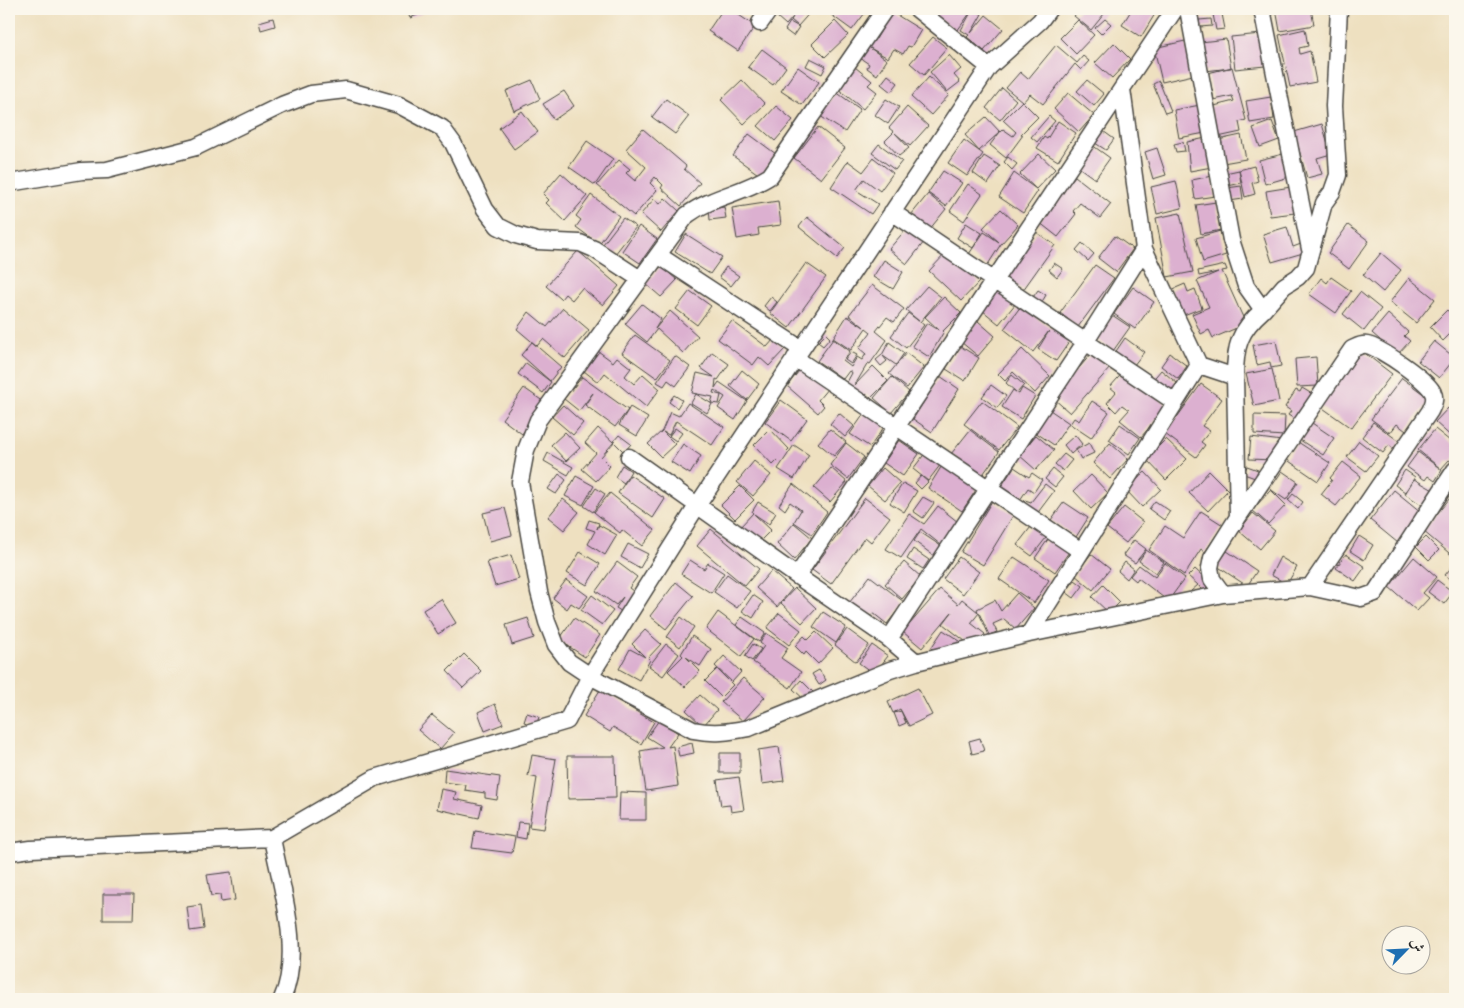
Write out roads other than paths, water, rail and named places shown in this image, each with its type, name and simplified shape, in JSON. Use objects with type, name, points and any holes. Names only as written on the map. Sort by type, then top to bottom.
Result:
[{"type":"street","points":[[760,23],[770,9]]},
{"type":"street","points":[[885,9],[770,176],[754,186],[700,205],[687,215],[538,420],[526,450],[520,482],[547,622],[556,645],[569,662],[590,676],[693,730],[712,733],[749,728],[890,670],[1028,634],[1223,594],[1310,587],[1361,598],[1375,593],[1455,470]]},
{"type":"street","points":[[917,9],[989,67]]},
{"type":"street","points":[[9,852],[31,849],[272,838],[375,778],[567,721],[590,676],[697,506],[989,67],[1040,21],[1049,9]]},
{"type":"street","points":[[797,576],[1175,9]]},
{"type":"street","points":[[1188,9],[1231,240],[1246,286],[1263,310]]},
{"type":"street","points":[[1262,9],[1311,255]]},
{"type":"street","points":[[1238,517],[1235,358],[1247,324],[1263,310],[1284,286],[1298,277],[1306,268],[1324,202],[1332,192],[1338,175],[1334,106],[1339,9]]},
{"type":"street","points":[[1122,89],[1144,249],[1199,364],[1235,377]]},
{"type":"street","points":[[9,183],[82,171],[107,170],[196,147],[282,105],[311,94],[346,90],[399,105],[442,128],[453,143],[485,209],[498,226],[516,235],[537,240],[580,243],[594,249],[640,279]]},
{"type":"street","points":[[892,212],[995,279],[1175,402]]},
{"type":"street","points":[[889,639],[1086,341],[1144,249]]},
{"type":"street","points":[[658,255],[798,353],[897,426],[1081,551]]},
{"type":"street","points":[[1223,594],[1212,579],[1210,568],[1212,558],[1352,349],[1360,345],[1374,348],[1426,381],[1434,395],[1434,403],[1310,587]]},
{"type":"street","points":[[1028,634],[1199,364]]},
{"type":"street","points":[[629,457],[889,639],[916,662]]},
{"type":"street","points":[[272,838],[292,944],[290,978],[282,999]]}]
